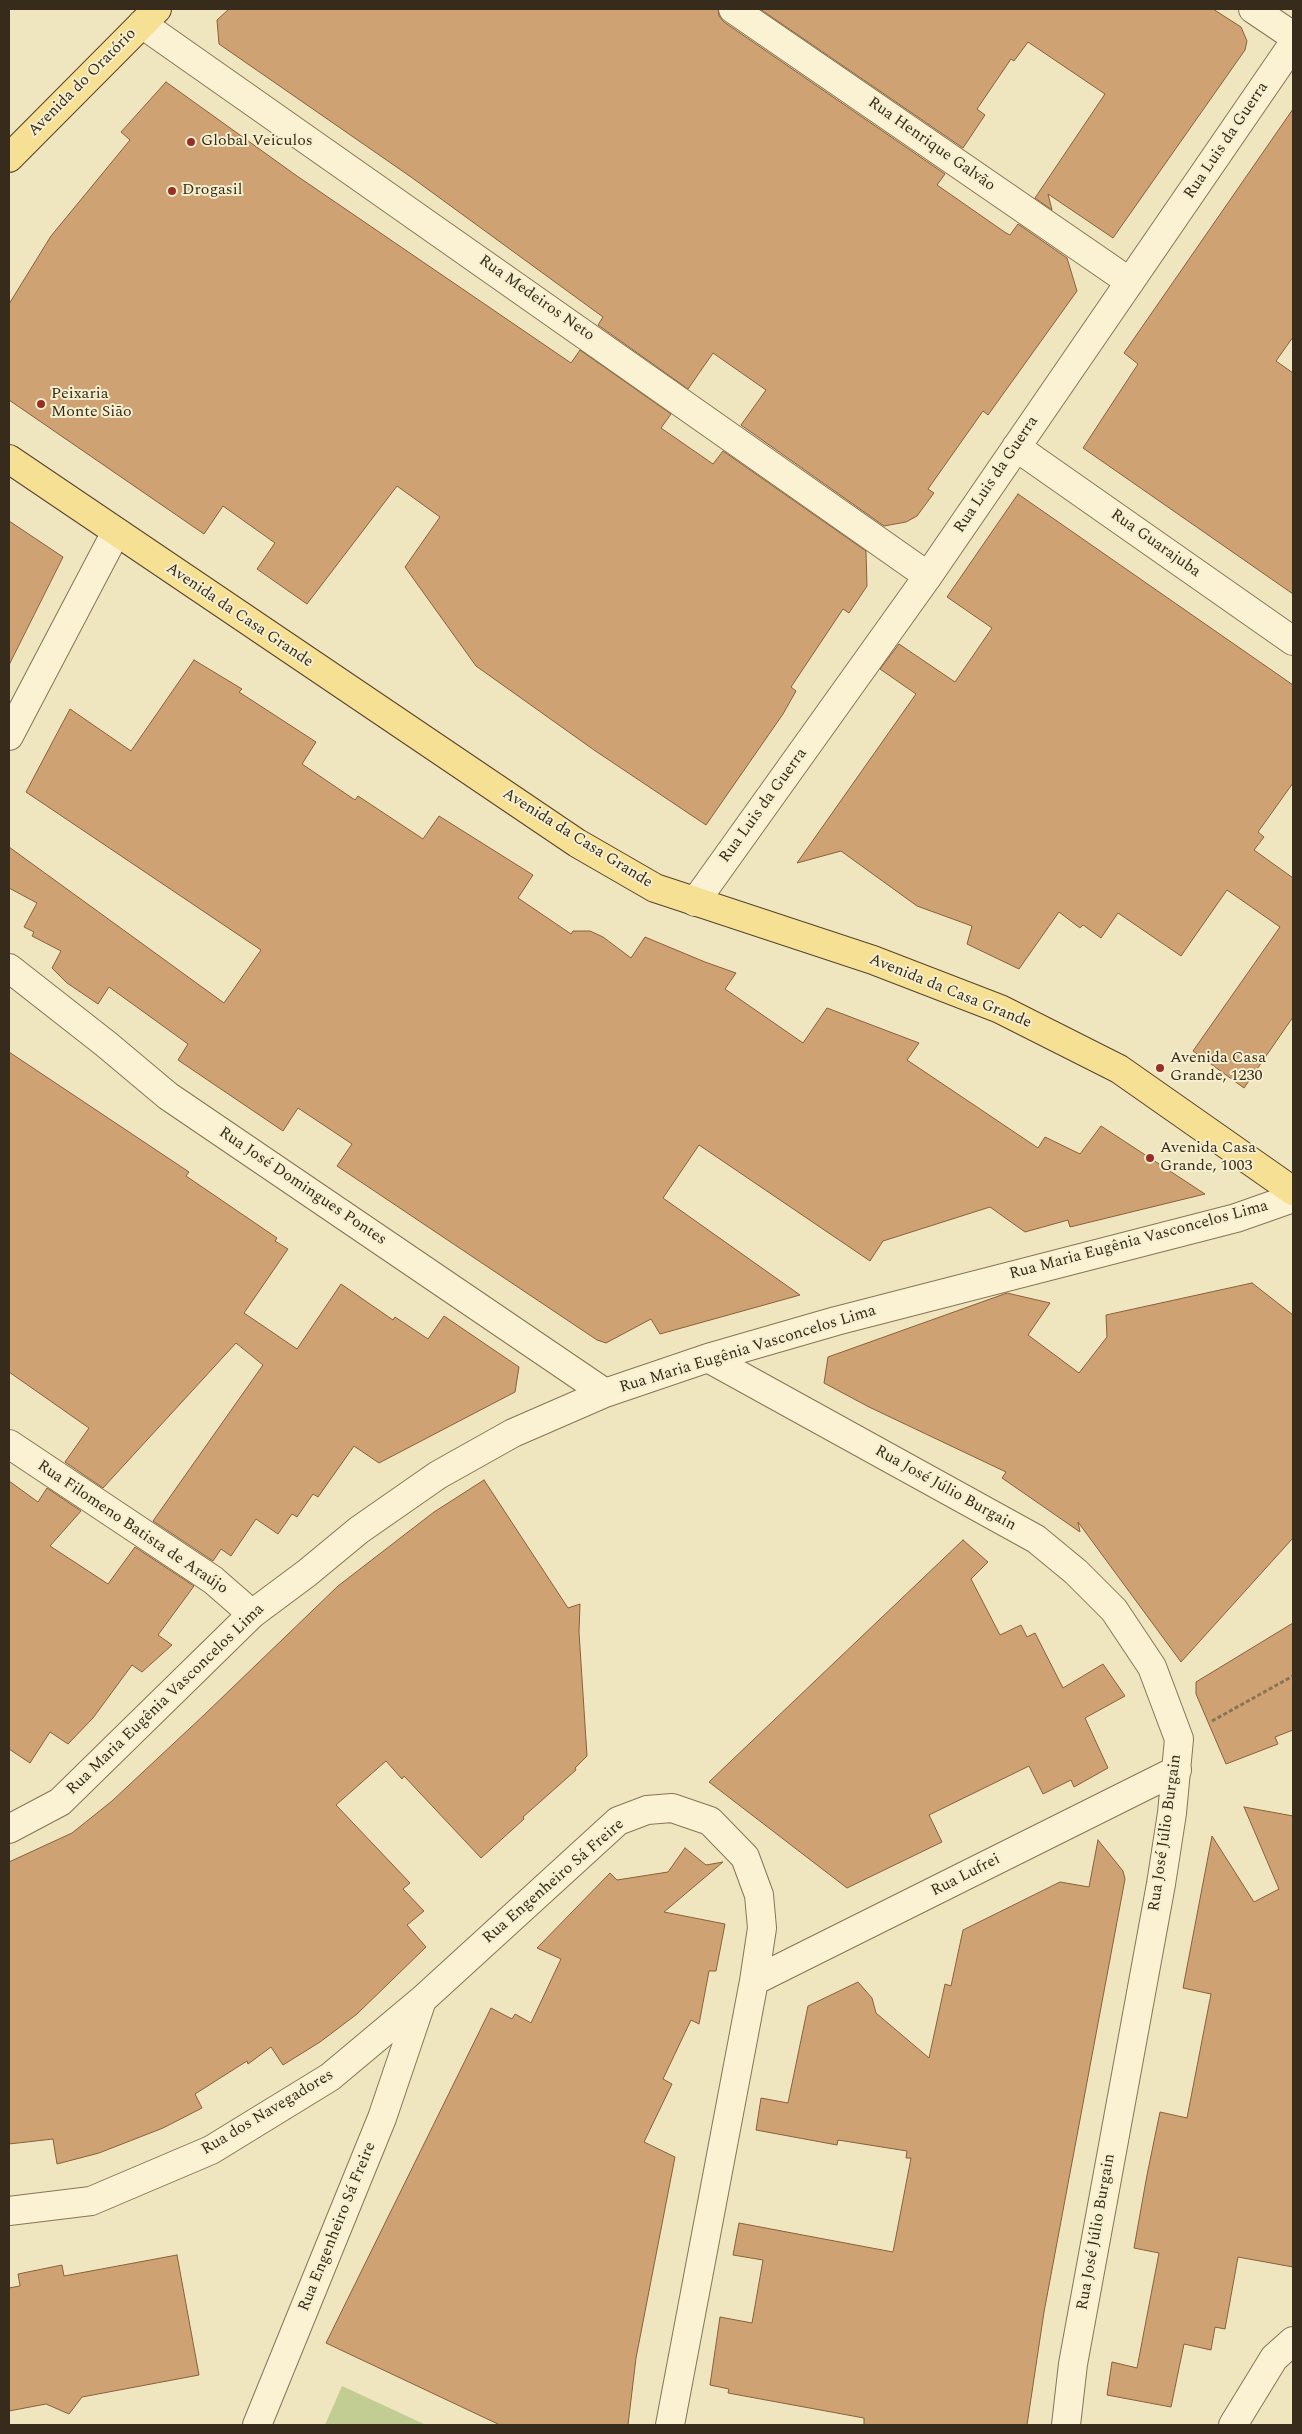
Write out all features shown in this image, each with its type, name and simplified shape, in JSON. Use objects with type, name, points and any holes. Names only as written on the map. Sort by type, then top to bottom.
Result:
[{"type":"main road","name":"Avenida do Oratório","points":[[9,158],[150,16]]},
{"type":"main road","name":"Avenida da Casa Grande","points":[[9,459],[577,843],[655,888],[873,960],[1000,1009],[1119,1069],[1293,1191]]},
{"type":"street","name":"Rua Henrique Galvão","points":[[733,9],[1130,282]]},
{"type":"street","points":[[1253,9],[1293,36]]},
{"type":"street","name":"Rua Medeiros Neto","points":[[150,16],[928,576]]},
{"type":"street","name":"Rua Luis da Guerra","points":[[695,902],[928,576],[1293,44]]},
{"type":"street","name":"Rua Guarajuba","points":[[1016,447],[1293,641]]},
{"type":"street","points":[[9,736],[116,532]]},
{"type":"street","name":"Rua José Domingues Pontes","points":[[9,968],[106,1044],[168,1096],[605,1393]]},
{"type":"street","name":"Rua Maria Eugênia Vasconcelos Lima","points":[[9,1830],[60,1802],[252,1614],[307,1573],[358,1530],[438,1475],[513,1433],[605,1393],[708,1358],[836,1321],[1236,1218],[1293,1198]]},
{"type":"street","name":"Rua José Júlio Burgain","points":[[708,1358],[1036,1539],[1076,1572],[1114,1610],[1152,1667],[1179,1740],[1177,1770],[1160,1884],[1073,2364],[1066,2425]]},
{"type":"street","name":"Rua Filomeno Batista de Araújo","points":[[9,1444],[213,1580],[252,1614]]},
{"type":"street","name":"Rua Lufrei","points":[[754,1981],[1177,1770]]},
{"type":"street","name":"Rua Engenheiro Sá Freire","points":[[257,2425],[382,2118],[422,2000],[618,1821],[647,1810],[672,1808],[710,1822],[745,1857],[759,1895],[762,1928],[754,1981],[670,2425]]},
{"type":"street","name":"Rua dos Navegadores","points":[[9,2211],[91,2201],[211,2150],[330,2077],[422,2000]]},
{"type":"street","points":[[1233,2425],[1274,2358],[1293,2341]]},
{"type":"path","points":[[1179,1740],[1293,1676]]},
{"type":"green space","points":[[342,2386],[426,2425],[325,2425]]},
{"type":"building","points":[[229,9],[718,9],[719,16],[724,22],[945,174],[937,185],[1006,233],[1010,235],[1018,224],[1067,258],[1077,291],[988,415],[983,411],[928,489],[934,493],[917,516],[906,522],[884,526],[741,425],[766,390],[713,353],[688,389],[598,325],[603,317],[411,177],[219,44],[217,20]]},
{"type":"building","points":[[760,9],[1213,9],[1241,27],[1247,41],[1245,50],[1113,238],[1048,194],[1052,210],[1035,198],[1105,94],[1028,42],[1014,61],[1011,59],[977,109],[985,115],[963,148]]},
{"type":"building","points":[[166,82],[297,176],[571,363],[580,350],[671,414],[661,428],[713,464],[723,451],[866,551],[867,586],[849,613],[843,609],[791,687],[796,691],[783,714],[706,825],[594,750],[476,666],[405,567],[440,517],[397,486],[307,604],[257,569],[275,543],[223,506],[204,534],[9,400],[9,304],[51,236],[130,140],[121,132]]},
{"type":"building","points":[[1293,109],[1293,337],[1276,361],[1293,373],[1293,594],[1083,448],[1138,364],[1124,353]]},
{"type":"building","points":[[1018,494],[1293,685],[1293,783],[1258,832],[1264,837],[1254,850],[1293,878],[1293,1017],[1244,1088],[1193,1051],[1280,927],[1227,890],[1181,956],[1118,913],[1101,938],[1083,925],[1080,928],[1059,912],[1019,969],[967,944],[972,926],[917,906],[841,851],[797,863],[916,694],[880,669],[899,644],[955,682],[992,628],[947,597]]},
{"type":"building","points":[[9,521],[63,557],[9,665]]},
{"type":"building","points":[[194,660],[242,689],[239,692],[316,742],[302,764],[355,800],[358,796],[423,839],[439,816],[533,875],[518,898],[571,934],[573,931],[590,931],[603,937],[631,958],[645,937],[736,973],[725,989],[803,1043],[827,1008],[919,1043],[907,1060],[1038,1148],[1045,1137],[1080,1154],[1101,1126],[1205,1194],[1070,1227],[1068,1220],[1025,1232],[990,1207],[883,1241],[870,1261],[699,1145],[663,1198],[800,1295],[660,1334],[651,1319],[606,1343],[597,1340],[337,1166],[352,1144],[298,1108],[283,1131],[178,1060],[188,1044],[109,987],[98,1004],[67,983],[52,968],[61,951],[32,936],[34,932],[24,927],[37,903],[9,888],[9,847],[224,1003],[261,950],[26,792],[70,709],[131,751]]},
{"type":"building","points":[[9,1052],[189,1172],[186,1176],[277,1238],[275,1241],[288,1249],[244,1313],[297,1349],[341,1284],[393,1320],[395,1317],[428,1339],[444,1316],[519,1367],[515,1392],[379,1463],[354,1446],[318,1497],[313,1494],[297,1517],[292,1514],[278,1534],[256,1519],[231,1556],[221,1549],[213,1561],[153,1521],[263,1365],[236,1343],[103,1488],[65,1462],[89,1428],[9,1372]]},
{"type":"building","points":[[1252,1283],[1293,1315],[1293,1538],[1181,1662],[1078,1522],[1080,1532],[1002,1478],[1006,1472],[869,1407],[824,1383],[828,1357],[1007,1293],[1050,1303],[1028,1335],[1079,1373],[1107,1337],[1106,1315]]},
{"type":"building","points":[[484,1480],[568,1608],[580,1604],[579,1632],[587,1756],[575,1768],[576,1770],[523,1817],[524,1819],[481,1858],[404,1776],[402,1779],[386,1761],[336,1805],[410,1883],[403,1889],[424,1911],[407,1925],[426,1947],[357,2014],[320,2042],[283,2065],[271,2047],[248,2064],[247,2061],[195,2094],[202,2108],[163,2128],[99,2153],[57,2164],[53,2139],[9,2144],[9,1862],[72,1833],[112,1801],[338,1586],[434,1512]]},
{"type":"building","points":[[9,1481],[38,1502],[47,1488],[81,1511],[50,1546],[108,1584],[135,1547],[194,1586],[158,1635],[172,1645],[142,1672],[132,1665],[93,1718],[68,1744],[50,1732],[30,1763],[9,1749]]},
{"type":"building","points":[[963,1540],[988,1562],[971,1579],[1000,1635],[1021,1625],[1027,1637],[1035,1633],[1063,1688],[1103,1664],[1125,1696],[1085,1718],[1108,1768],[1074,1787],[1071,1780],[1043,1794],[1029,1766],[929,1815],[942,1842],[847,1888],[709,1782]]},
{"type":"building","points":[[1293,1623],[1293,1730],[1275,1737],[1278,1744],[1226,1764],[1196,1694],[1196,1682]]},
{"type":"building","points":[[1244,1807],[1293,1816],[1293,2267],[1238,2257],[1225,2329],[1215,2327],[1211,2350],[1184,2344],[1171,2407],[1107,2395],[1112,2362],[1137,2368],[1159,2253],[1134,2248],[1147,2175],[1160,2112],[1187,2118],[1211,1994],[1183,1988],[1212,1836],[1254,1902],[1279,1889]]},
{"type":"building","points":[[1098,1840],[1123,1871],[1125,1879],[1044,2312],[1027,2425],[864,2425],[864,2418],[728,2393],[729,2389],[710,2385],[720,2317],[752,2323],[763,2260],[733,2255],[739,2223],[893,2252],[911,2158],[906,2158],[907,2151],[838,2140],[837,2145],[756,2130],[761,2098],[788,2103],[808,2006],[858,1982],[872,1998],[876,2013],[929,2058],[945,1984],[951,1986],[963,1930],[1060,1882],[1089,1887]]},
{"type":"building","points":[[685,1848],[706,1865],[723,1862],[664,1912],[725,1924],[716,1971],[709,1971],[699,2024],[691,2020],[663,2079],[672,2084],[644,2142],[675,2157],[636,2358],[628,2425],[500,2425],[326,2343],[491,2008],[512,2019],[515,2014],[531,2023],[561,1959],[537,1948],[610,1873],[617,1880],[668,1872]]},
{"type":"building","points":[[177,2255],[199,2375],[82,2397],[69,2414],[46,2404],[9,2411],[9,2288],[20,2286],[18,2274],[62,2265],[64,2276]]},
{"type":"place","name":"Global Veiculos","points":[[191,142]]},
{"type":"place","name":"Drogasil","points":[[172,191]]},
{"type":"place","name":"Peixaria Monte Sião","points":[[41,404]]},
{"type":"place","name":"Avenida Casa Grande, 1230","points":[[1160,1068]]},
{"type":"place","name":"Avenida Casa Grande, 1003","points":[[1150,1158]]}]
